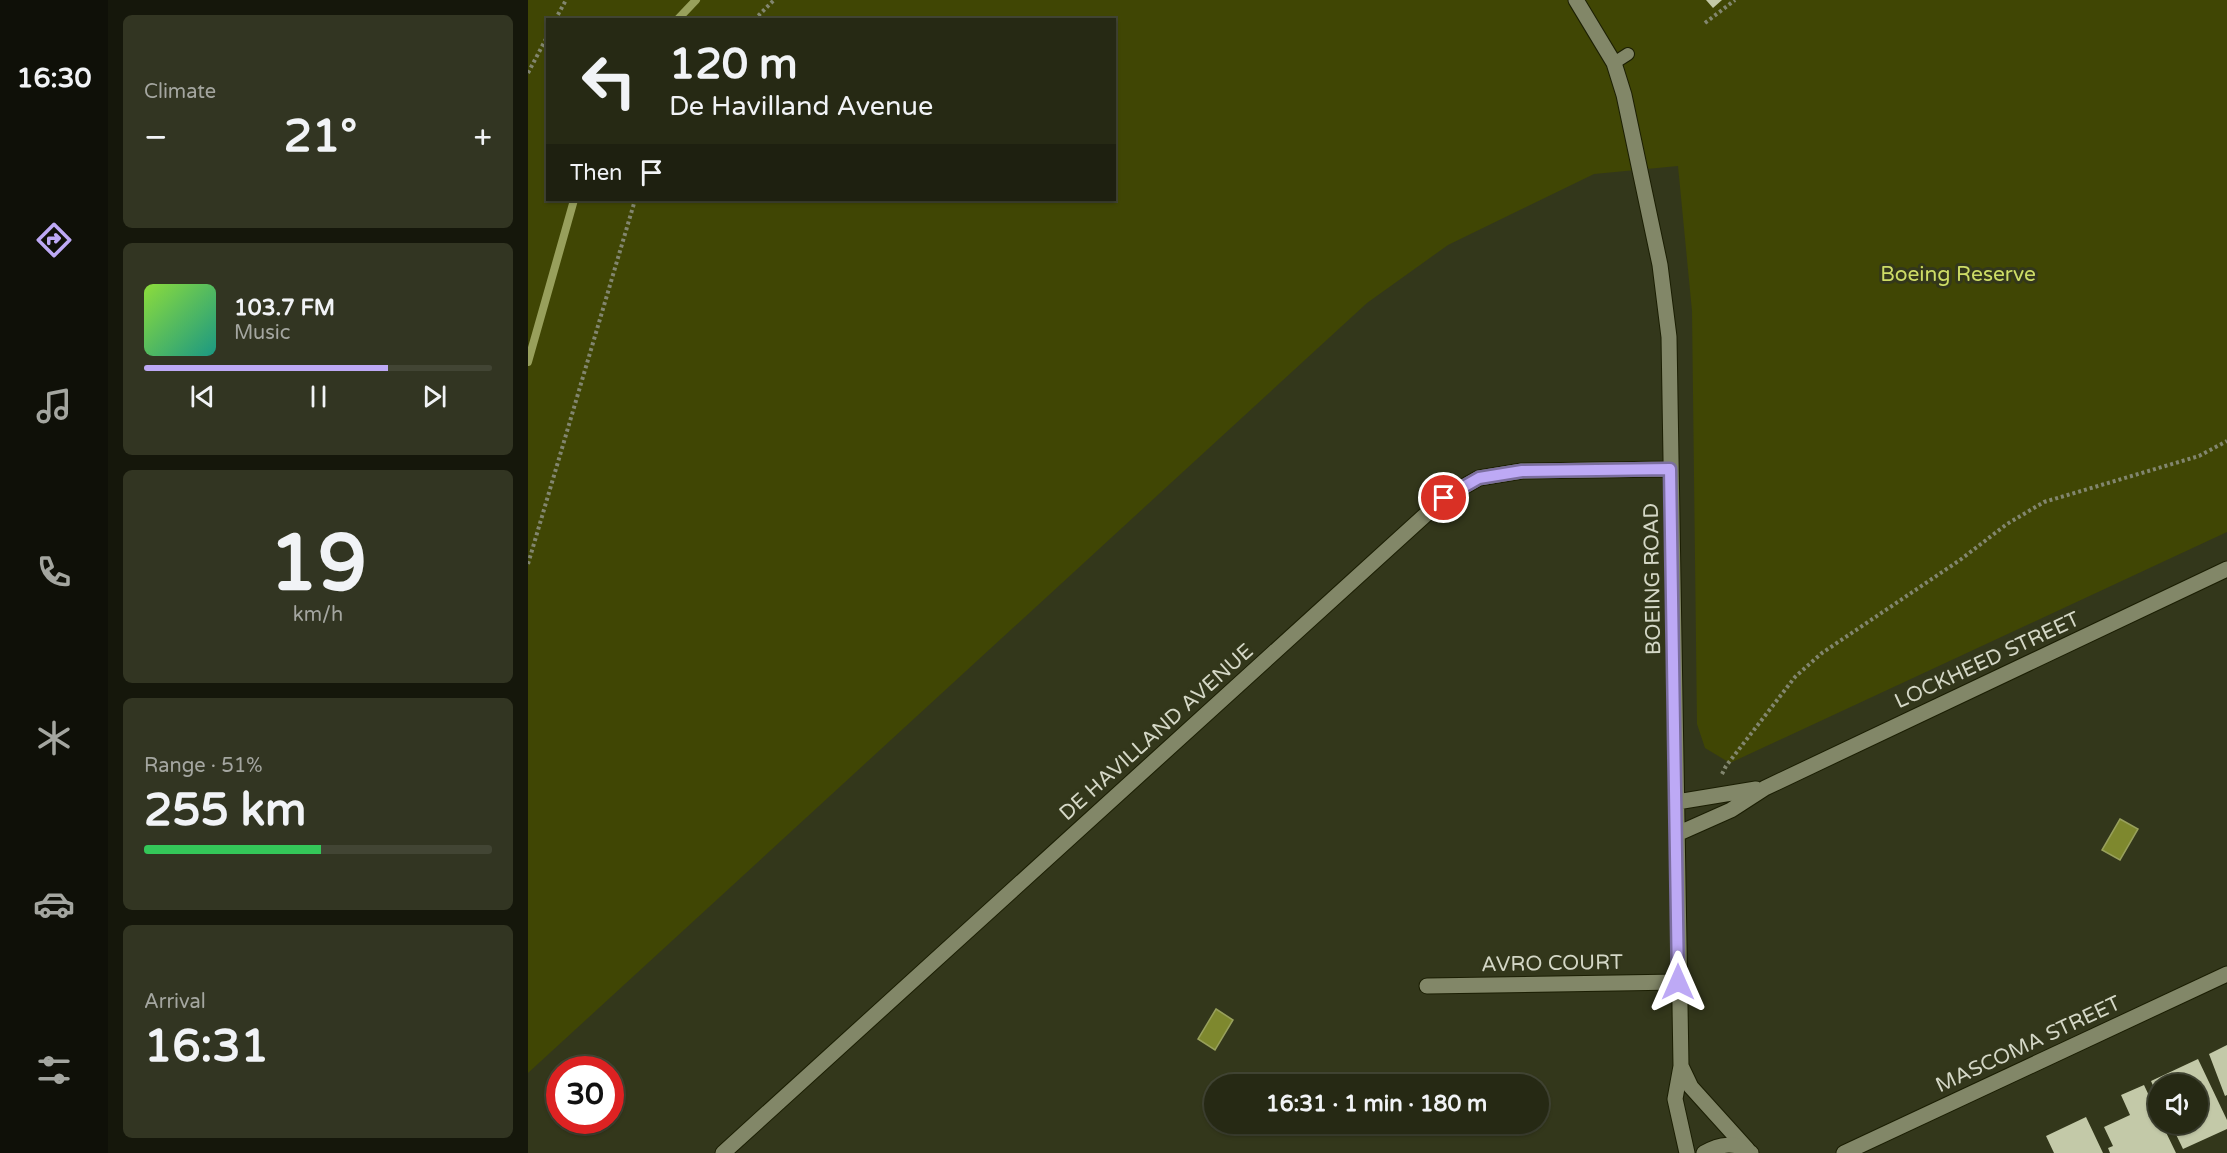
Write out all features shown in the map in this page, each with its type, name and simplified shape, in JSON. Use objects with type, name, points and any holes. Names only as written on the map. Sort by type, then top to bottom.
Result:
[{"type":"street","name":"BOEING ROAD","points":[[1576,0],[1614,63],[1627,107],[1660,265],[1669,337],[1681,1066],[1675,1099],[1687,1153]]},
{"type":"street","name":"DE HAVILLAND AVENUE","points":[[723,1153],[1444,498],[1479,478],[1522,471],[1670,469]]},
{"type":"street","name":"LOCKHEED STREET","points":[[1677,834],[1731,810],[1765,788],[2227,569]]},
{"type":"street","name":"LOCKHEED STREET","points":[[1677,802],[1765,788]]},
{"type":"street","name":"MASCOMA STREET","points":[[1842,1153],[2227,974]]},
{"type":"street","name":"AVRO COURT","points":[[1427,986],[1678,982]]},
{"type":"street","name":"BOEING ROAD","points":[[1681,1066],[1691,1088],[1749,1151]]},
{"type":"street","points":[[1704,1153],[1725,1144],[1749,1151]]},
{"type":"lane","points":[[1614,63],[1628,54]]},
{"type":"path","points":[[556,18],[566,0]]},
{"type":"path","points":[[756,18],[774,0]]},
{"type":"path","points":[[1705,23],[1735,0]]},
{"type":"path","points":[[528,73],[546,39]]},
{"type":"path","points":[[528,564],[635,201]]},
{"type":"path","points":[[1722,775],[1726,766],[1795,677],[1822,653],[1960,560],[2007,524],[2044,502],[2199,456],[2227,441]]},
{"type":"green space","name":"Boeing Reserve","points":[[528,0],[2227,0],[2227,532],[1730,763],[1705,748],[1697,724],[1692,311],[1678,166],[1594,174],[1448,245],[1367,303],[528,1073]]},
{"type":"shaded area","points":[[2120,819],[2138,829],[2120,860],[2102,850]]},
{"type":"shaded area","points":[[1216,1009],[1233,1020],[1215,1050],[1198,1039]]},
{"type":"building","points":[[1706,0],[1722,0],[1713,8]]},
{"type":"building","points":[[2227,1045],[2227,1095],[2225,1096],[2209,1054]]},
{"type":"building","points":[[2198,1059],[2205,1074],[2166,1074]]},
{"type":"building","points":[[2208,1080],[2227,1120],[2227,1129],[2183,1149],[2176,1134],[2208,1134]]},
{"type":"building","points":[[2144,1085],[2148,1094],[2148,1134],[2167,1134],[2176,1153],[2110,1153],[2108,1148],[2113,1146],[2104,1127],[2130,1115],[2121,1095]]},
{"type":"building","points":[[2086,1117],[2103,1153],[2054,1153],[2046,1136]]},
{"type":"waterway","points":[[679,18],[696,0]]},
{"type":"waterway","points":[[528,362],[574,201]]},
{"type":"route","points":[[1444,498],[1479,478],[1522,471],[1670,469],[1677,802],[1678,982]]}]
